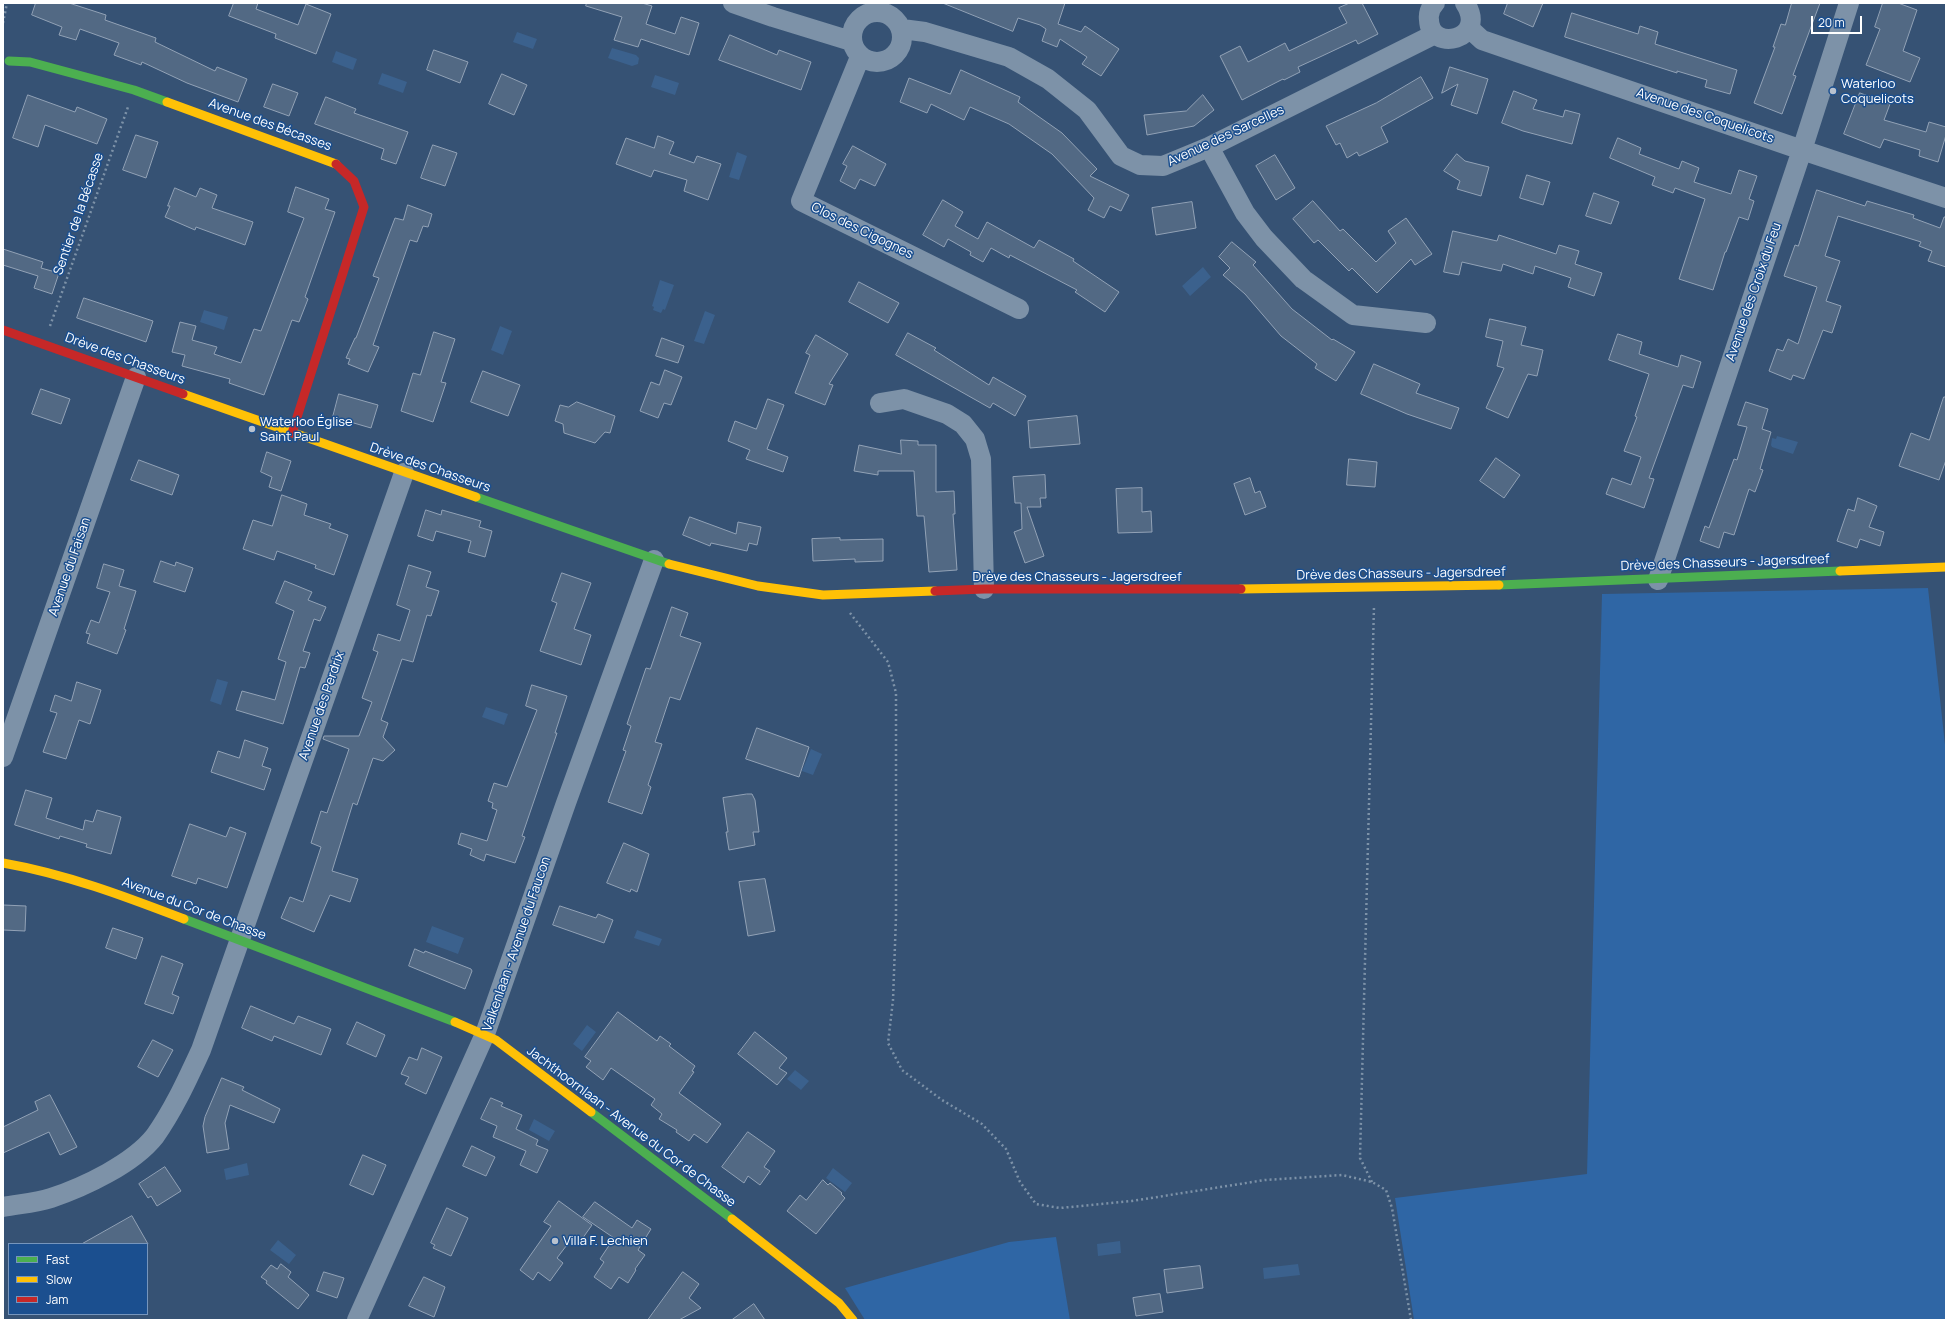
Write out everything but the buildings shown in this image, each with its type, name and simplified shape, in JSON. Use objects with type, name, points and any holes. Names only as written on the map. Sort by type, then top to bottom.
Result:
[{"type":"street","points":[[734,3],[855,49],[873,63],[887,61],[902,46],[902,29],[896,19],[881,11],[866,13],[855,22],[855,49]]},
{"type":"street","points":[[1434,3],[1428,14],[1429,25],[1435,34],[1443,39],[1453,39],[1463,35],[1469,28],[1471,19],[1469,10],[1464,3]]},
{"type":"street","name":"Avenue des Croix du Feu","points":[[1658,580],[1802,150],[1849,3]]},
{"type":"street","name":"Avenue des Coquelicots","points":[[1469,28],[1482,40],[1946,198]]},
{"type":"street","name":"Avenue des Sarcelles","points":[[902,29],[925,32],[1009,57],[1048,79],[1087,110],[1121,156],[1140,165],[1163,166],[1209,146],[1435,34]]},
{"type":"street","name":"Clos des Cigognes","points":[[855,49],[801,201],[1019,309]]},
{"type":"street","name":"Avenue des Bécasses","points":[[9,61],[30,62],[134,90],[334,162],[354,181],[364,207],[292,433]]},
{"type":"street","points":[[1209,146],[1245,213],[1264,238],[1303,279],[1353,315],[1426,323]]},
{"type":"street","name":"Drève des Chasseurs","points":[[3,330],[654,560],[735,582],[796,593],[857,595]]},
{"type":"street","name":"Avenue du Faisan","points":[[3,757],[136,377]]},
{"type":"street","points":[[880,403],[904,399],[948,414],[963,424],[975,439],[981,459],[984,590]]},
{"type":"street","name":"Avenue des Perdrix","points":[[3,1207],[51,1198],[89,1182],[127,1162],[154,1137],[177,1101],[201,1050],[404,472]]},
{"type":"street","name":"Valkenlaan - Avenue du Faucon","points":[[357,1320],[485,1034],[566,803],[654,560]]},
{"type":"street","name":"Drève des Chasseurs - Jagersdreef","points":[[857,595],[984,590],[1374,587],[1658,580],[1945,565]]},
{"type":"street","name":"Avenue du Cor de Chasse","points":[[3,863],[39,869],[107,889],[372,992]]},
{"type":"street","name":"Jachthoornlaan - Avenue du Cor de Chasse","points":[[372,992],[485,1034],[496,1040],[805,1275],[839,1303],[853,1320]]},
{"type":"path","points":[[3,23],[7,3]]},
{"type":"path","name":"Sentier de la Bécasse","points":[[44,344],[134,90]]},
{"type":"path","points":[[1372,1182],[1360,1158],[1374,587]]},
{"type":"path","points":[[836,595],[888,662],[896,693],[896,917],[893,1000],[888,1043],[902,1070],[942,1100],[982,1124],[1006,1149],[1020,1182],[1036,1204],[1060,1208],[1132,1201],[1264,1180],[1342,1175],[1372,1182],[1386,1190],[1392,1208],[1411,1320]]},
{"type":"shaded area","points":[[517,32],[537,39],[533,49],[513,42]]},
{"type":"shaded area","points":[[612,48],[636,55],[639,58],[638,64],[632,66],[608,58]]},
{"type":"shaded area","points":[[336,51],[357,59],[353,70],[332,62]]},
{"type":"shaded area","points":[[382,73],[407,82],[403,93],[378,84]]},
{"type":"shaded area","points":[[655,75],[679,83],[675,95],[651,87]]},
{"type":"shaded area","points":[[737,152],[747,156],[739,180],[729,177]]},
{"type":"shaded area","points":[[1203,267],[1211,277],[1190,296],[1182,286]]},
{"type":"shaded area","points":[[660,280],[674,285],[665,310],[663,309],[661,313],[653,310],[654,307],[652,306]]},
{"type":"shaded area","points":[[204,310],[228,317],[224,330],[200,322]]},
{"type":"shaded area","points":[[705,311],[715,315],[704,344],[694,341]]},
{"type":"shaded area","points":[[500,326],[512,331],[503,355],[491,350]]},
{"type":"shaded area","points":[[1777,436],[1798,442],[1793,454],[1772,447],[1772,438],[1776,439]]},
{"type":"shaded area","points":[[1928,588],[1946,754],[1946,1320],[1414,1320],[1395,1198],[1587,1174],[1602,594]]},
{"type":"shaded area","points":[[217,679],[228,682],[221,705],[210,701]]},
{"type":"shaded area","points":[[486,707],[508,714],[504,725],[482,717]]},
{"type":"shaded area","points":[[811,749],[822,754],[813,775],[802,771]]},
{"type":"shaded area","points":[[432,926],[464,938],[458,954],[426,942]]},
{"type":"shaded area","points":[[637,930],[662,939],[659,946],[634,938]]},
{"type":"shaded area","points":[[587,1025],[596,1032],[582,1051],[573,1044]]},
{"type":"shaded area","points":[[795,1070],[809,1081],[801,1090],[787,1079]]},
{"type":"shaded area","points":[[534,1119],[555,1131],[549,1141],[529,1130]]},
{"type":"shaded area","points":[[247,1163],[249,1175],[226,1180],[224,1169]]},
{"type":"shaded area","points":[[833,1168],[852,1183],[845,1192],[826,1178]]},
{"type":"shaded area","points":[[1056,1237],[1070,1320],[865,1320],[845,1288],[1009,1242]]},
{"type":"shaded area","points":[[278,1240],[296,1255],[289,1264],[270,1250]]},
{"type":"shaded area","points":[[1120,1241],[1121,1253],[1098,1256],[1097,1244]]},
{"type":"shaded area","points":[[1298,1264],[1300,1275],[1264,1279],[1263,1268]]},
{"type":"traffic: fast","points":[[9,61],[30,62],[134,90],[167,102]]},
{"type":"traffic: fast","points":[[476,497],[669,564]]},
{"type":"traffic: fast","points":[[1499,585],[1840,571]]},
{"type":"traffic: fast","points":[[184,919],[455,1022]]},
{"type":"traffic: fast","points":[[591,1112],[732,1219]]},
{"type":"traffic: slow","points":[[167,102],[336,164]]},
{"type":"traffic: slow","points":[[183,394],[476,497]]},
{"type":"traffic: slow","points":[[669,564],[758,586],[823,595],[935,591]]},
{"type":"traffic: slow","points":[[1840,571],[1946,567]]},
{"type":"traffic: slow","points":[[1241,589],[1499,585]]},
{"type":"traffic: slow","points":[[3,863],[72,879],[184,919]]},
{"type":"traffic: slow","points":[[455,1022],[496,1040],[591,1112]]},
{"type":"traffic: slow","points":[[732,1219],[839,1303],[853,1320]]},
{"type":"traffic: jam","points":[[292,433],[364,207],[354,181],[336,164]]},
{"type":"traffic: jam","points":[[3,330],[183,394]]},
{"type":"traffic: jam","points":[[935,591],[984,589],[1241,589]]},
{"type":"place","name":"Waterloo Coquelicots","points":[[1833,91]]},
{"type":"place","name":"Waterloo Église Saint Paul","points":[[252,429]]},
{"type":"place","name":"Villa F. Lechien","points":[[555,1241]]}]
